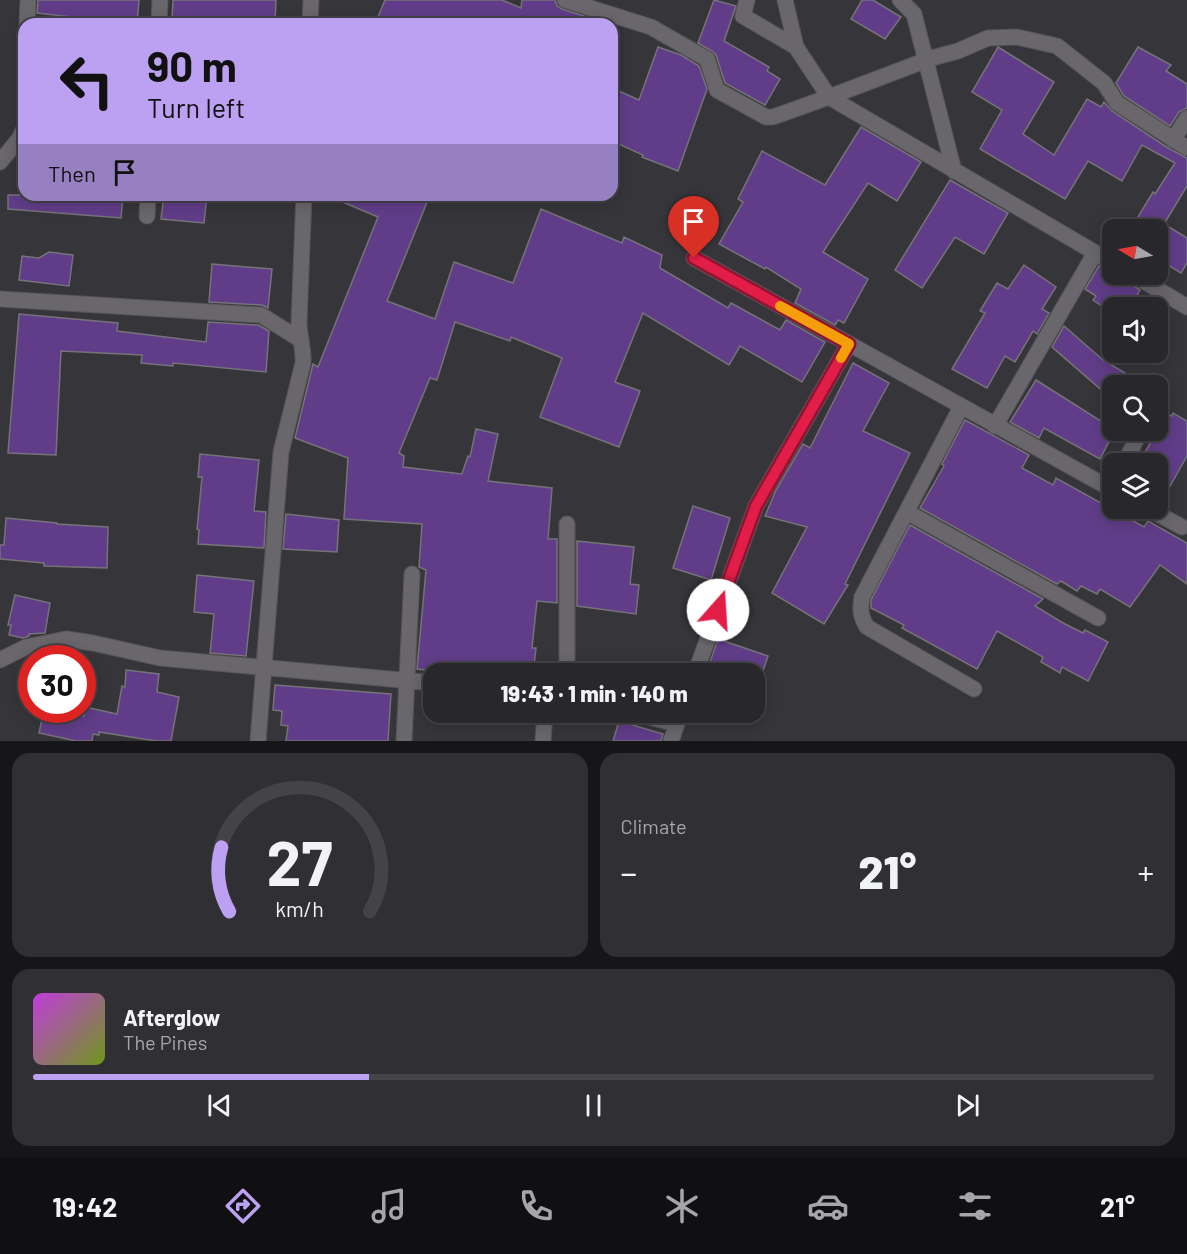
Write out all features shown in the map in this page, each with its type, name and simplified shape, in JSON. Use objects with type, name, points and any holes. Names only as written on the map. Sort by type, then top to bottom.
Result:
[{"type":"street","points":[[27,18],[28,0]]},
{"type":"street","points":[[159,18],[160,0]]},
{"type":"street","points":[[310,18],[311,0]]},
{"type":"street","points":[[565,0],[651,27],[679,42],[707,59],[717,90],[766,117],[779,116],[988,38],[1017,38],[1057,46],[1104,83],[1117,104],[1187,148]]},
{"type":"street","points":[[747,0],[743,16],[796,46]]},
{"type":"street","points":[[785,0],[796,46],[829,97],[1102,257]]},
{"type":"street","points":[[900,0],[914,14],[954,171]]},
{"type":"street","points":[[1173,140],[1187,118]]},
{"type":"street","points":[[0,162],[18,140]]},
{"type":"street","points":[[147,216],[148,201]]},
{"type":"street","points":[[258,741],[281,452],[303,363],[299,322],[304,201]]},
{"type":"street","points":[[995,426],[1095,253]]},
{"type":"street","points":[[694,258],[995,426],[1102,483]]},
{"type":"street","points":[[1150,285],[1187,307]]},
{"type":"street","points":[[0,299],[261,315],[301,340]]},
{"type":"street","points":[[699,663],[756,506],[849,344]]},
{"type":"street","points":[[961,407],[862,597],[861,618],[867,627],[974,688]]},
{"type":"street","points":[[907,512],[1098,618]]},
{"type":"street","points":[[1167,519],[1182,527]]},
{"type":"street","points":[[567,524],[567,663]]},
{"type":"street","points":[[404,741],[412,574]]},
{"type":"street","points":[[0,660],[26,647],[66,639],[160,658],[423,682]]},
{"type":"street","points":[[543,741],[544,723]]},
{"type":"street","points":[[671,741],[677,723]]},
{"type":"building","points":[[38,0],[139,0],[138,18],[80,18],[37,13]]},
{"type":"building","points":[[173,0],[276,0],[275,18],[172,18]]},
{"type":"building","points":[[385,0],[502,0],[521,8],[522,0],[555,0],[557,6],[562,9],[590,18],[378,18]]},
{"type":"building","points":[[714,0],[736,6],[724,41],[769,67],[767,71],[780,79],[765,105],[725,83],[716,55],[698,43]]},
{"type":"building","points":[[862,0],[873,0],[901,17],[885,39],[851,19]]},
{"type":"building","points":[[658,47],[681,55],[699,66],[707,89],[678,171],[642,157],[643,155],[618,144],[618,91],[639,100]]},
{"type":"building","points":[[998,47],[1054,82],[1023,134],[1054,155],[1087,99],[1101,107],[1104,102],[1112,111],[1187,158],[1187,186],[1167,219],[1137,219],[1175,163],[1142,145],[1122,181],[1088,161],[1065,199],[980,149],[1002,110],[972,92]]},
{"type":"building","points":[[1138,47],[1171,65],[1166,71],[1187,84],[1187,108],[1179,112],[1170,126],[1124,96],[1116,83]]},
{"type":"building","points":[[861,127],[921,162],[897,201],[868,183],[823,252],[868,279],[844,323],[838,320],[835,325],[795,303],[801,289],[766,267],[765,269],[719,244],[743,202],[738,199],[762,151],[825,185]]},
{"type":"building","points":[[950,180],[1008,213],[984,254],[955,237],[922,288],[895,270]]},
{"type":"building","points":[[8,195],[18,195],[18,201],[122,201],[121,218],[8,209]]},
{"type":"building","points":[[163,201],[206,201],[204,223],[161,219]]},
{"type":"building","points":[[340,201],[428,201],[387,301],[435,319],[454,262],[513,283],[541,209],[622,243],[624,237],[662,255],[660,268],[728,308],[731,303],[780,330],[786,320],[825,342],[802,382],[740,346],[729,365],[643,313],[615,382],[640,391],[619,447],[540,417],[562,358],[511,337],[510,341],[455,322],[437,380],[430,378],[399,453],[404,456],[403,467],[462,474],[468,456],[470,457],[476,429],[498,434],[488,481],[552,488],[548,539],[557,539],[557,603],[537,601],[532,648],[536,648],[534,663],[423,663],[423,670],[417,669],[426,570],[419,567],[422,524],[344,519],[348,458],[295,438],[313,364],[318,367],[378,217]]},
{"type":"building","points":[[1168,226],[1187,238],[1187,263],[1181,273],[1168,265]]},
{"type":"building","points":[[49,252],[73,255],[69,286],[19,280],[22,256],[39,258]]},
{"type":"building","points":[[212,264],[272,269],[268,308],[262,305],[209,302]]},
{"type":"building","points":[[1024,265],[1056,287],[1042,309],[1049,313],[1037,334],[1033,331],[1015,362],[1005,356],[987,388],[952,369],[985,313],[980,311],[997,283],[1008,289]]},
{"type":"building","points":[[1099,266],[1102,268],[1102,285],[1132,285],[1140,290],[1136,297],[1102,297],[1102,306],[1093,300],[1096,296],[1085,289]]},
{"type":"building","points":[[19,314],[118,323],[117,331],[206,342],[208,322],[258,325],[269,331],[266,372],[173,363],[173,366],[141,363],[142,355],[61,351],[56,455],[8,453]]},
{"type":"building","points":[[1064,326],[1102,359],[1102,363],[1108,363],[1128,375],[1102,375],[1102,390],[1052,347]]},
{"type":"building","points":[[853,363],[889,383],[863,431],[910,453],[845,584],[848,585],[824,624],[772,593],[807,527],[765,516],[776,490],[803,444],[810,448]]},
{"type":"building","points":[[1036,380],[1102,422],[1102,441],[1109,441],[1100,459],[1044,428],[1039,438],[1010,422]]},
{"type":"building","points":[[1173,413],[1187,421],[1187,456],[1168,490],[1168,453],[1144,453],[1152,441],[1168,441],[1168,414],[1172,416]]},
{"type":"building","points":[[965,420],[1029,455],[1022,468],[1053,485],[1056,478],[1102,504],[1102,519],[1130,519],[1144,527],[1148,521],[1187,543],[1187,584],[1160,565],[1130,607],[1100,589],[1097,594],[1081,586],[1077,591],[1061,581],[1057,584],[920,508],[944,466],[942,464]]},
{"type":"building","points":[[200,454],[259,460],[254,511],[266,512],[264,548],[198,544],[199,530],[197,529],[202,477],[198,477]]},
{"type":"building","points":[[693,506],[730,518],[711,580],[673,568]]},
{"type":"building","points":[[286,514],[339,520],[337,552],[283,549]]},
{"type":"building","points":[[6,518],[108,527],[107,568],[44,566],[44,563],[0,559],[0,545],[4,545]]},
{"type":"building","points":[[910,525],[1043,599],[1035,606],[1063,623],[1083,633],[1085,630],[1108,642],[1088,681],[1062,667],[1060,673],[1041,662],[1043,657],[997,631],[977,669],[902,628],[904,625],[871,608],[871,600]]},
{"type":"building","points":[[577,541],[634,547],[630,584],[639,585],[636,614],[577,606]]},
{"type":"building","points":[[197,575],[254,581],[246,656],[210,653],[214,614],[194,612]]},
{"type":"building","points":[[15,595],[50,603],[45,633],[29,634],[23,638],[9,635],[11,625],[8,625]]},
{"type":"building","points":[[718,639],[768,656],[765,665],[765,663],[710,663]]},
{"type":"building","points":[[126,670],[159,674],[157,692],[179,697],[171,741],[156,741],[99,732],[99,735],[93,734],[92,741],[76,741],[39,733],[41,723],[96,723],[96,709],[117,714],[122,686],[125,687]]},
{"type":"building","points":[[275,685],[391,694],[388,741],[286,741],[288,726],[281,725],[282,711],[273,710]]},
{"type":"building","points":[[618,723],[663,734],[661,741],[613,741]]},
{"type":"slow traffic","points":[[780,306],[849,344],[841,358]]},
{"type":"route","points":[[694,258],[849,344],[756,506],[718,610]]}]
